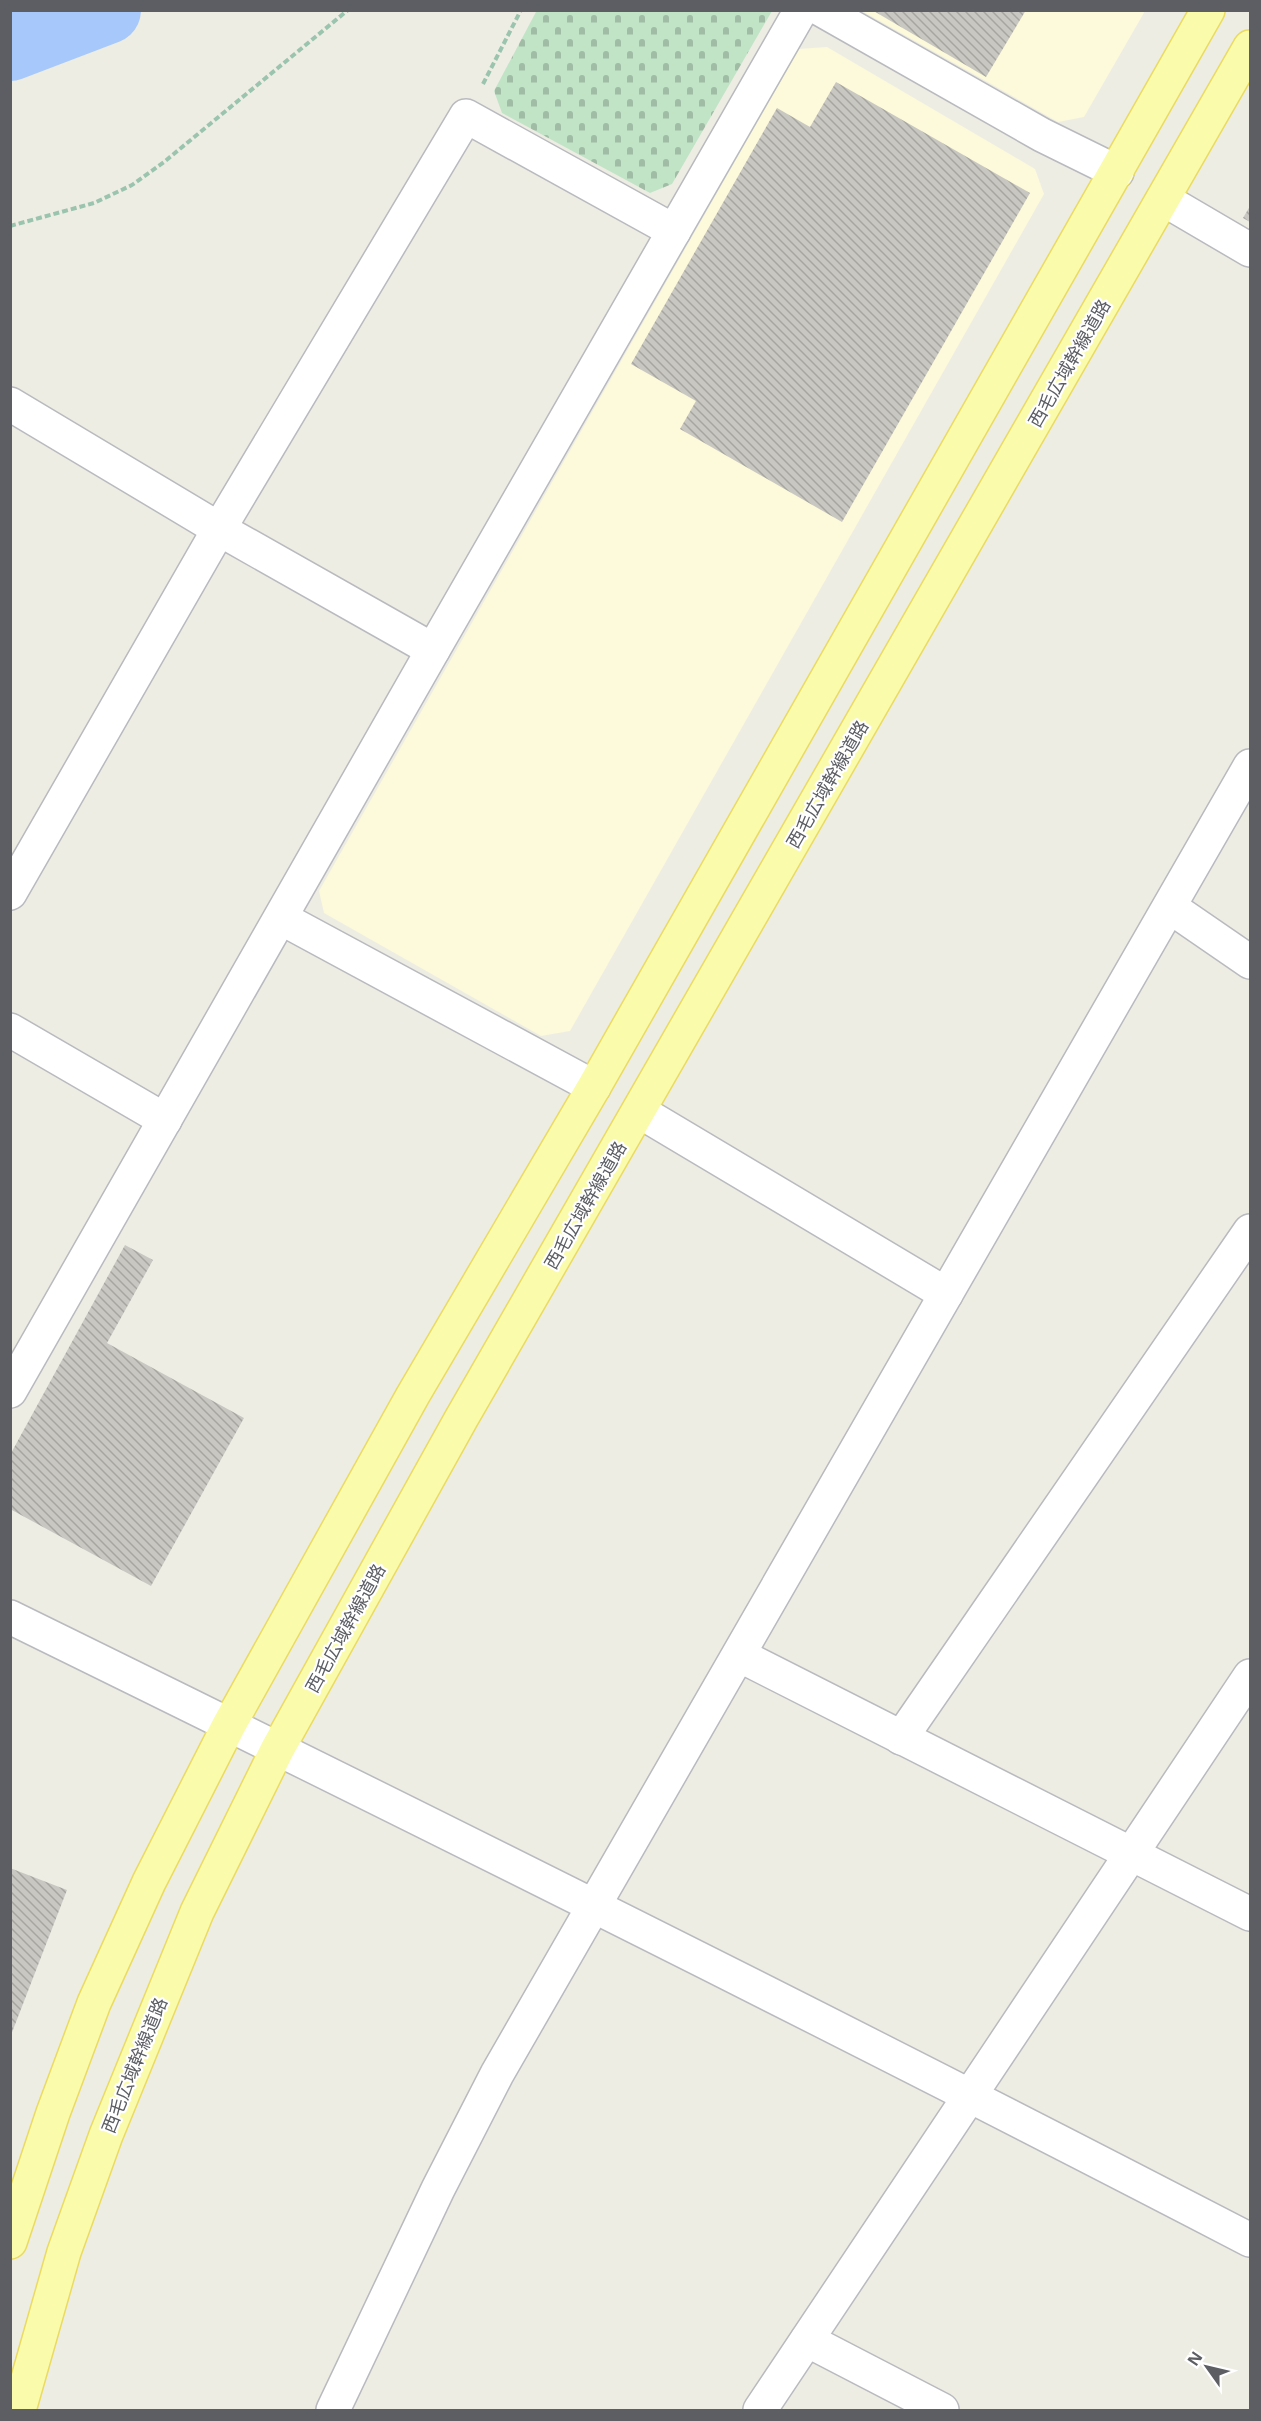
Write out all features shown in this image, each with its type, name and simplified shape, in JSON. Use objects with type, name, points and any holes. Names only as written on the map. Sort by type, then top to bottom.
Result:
[{"type":"main road","points":[[10,2242],[53,2113],[94,2003],[149,1882],[229,1725],[413,1395],[594,1087],[1208,10]]},
{"type":"main road","name":"西毛広域幹線道路","points":[[20,2410],[64,2252],[110,2124],[197,1912],[277,1750],[467,1409],[1251,46]]},
{"type":"street","points":[[10,1391],[801,10]]},
{"type":"street","points":[[822,10],[1042,135],[1117,172]]},
{"type":"street","points":[[10,893],[219,529],[466,116],[674,231]]},
{"type":"street","points":[[1163,199],[1251,250]]},
{"type":"street","points":[[14,414],[433,650]]},
{"type":"street","points":[[333,2410],[438,2189],[497,2074],[1251,766]]},
{"type":"street","points":[[1170,907],[1251,962]]},
{"type":"street","points":[[281,918],[594,1087]]},
{"type":"street","points":[[10,1030],[165,1120]]},
{"type":"street","points":[[639,1111],[946,1294]]},
{"type":"street","points":[[901,1738],[1251,1231]]},
{"type":"street","points":[[10,1617],[594,1905],[970,2094],[1251,2240]]},
{"type":"street","points":[[739,1655],[1251,1914]]},
{"type":"street","points":[[760,2410],[1251,1676]]},
{"type":"street","points":[[807,2340],[942,2410]]},
{"type":"path","points":[[10,226],[94,203],[132,185],[164,162],[348,10]]},
{"type":"path","points":[[466,116],[521,10]]},
{"type":"shaded area","points":[[862,11],[1145,11],[1084,117],[1058,122]]},
{"type":"shaded area","points":[[827,47],[1035,169],[1044,194],[570,1031],[541,1036],[324,913],[319,891],[799,49]]},
{"type":"green space","points":[[537,10],[772,11],[672,184],[650,193],[502,113],[494,91]]},
{"type":"building","points":[[872,10],[1026,10],[986,77]]},
{"type":"building","points":[[836,82],[1030,193],[842,522],[680,429],[696,401],[631,364],[777,108],[810,127]]},
{"type":"building","points":[[1250,206],[1250,222],[1243,218]]},
{"type":"building","points":[[125,1245],[153,1260],[107,1343],[244,1418],[151,1586],[10,1509],[10,1455]]},
{"type":"building","points":[[10,1868],[67,1890],[11,2035],[10,2034]]},
{"type":"waterway","points":[[10,47],[107,10]]}]
